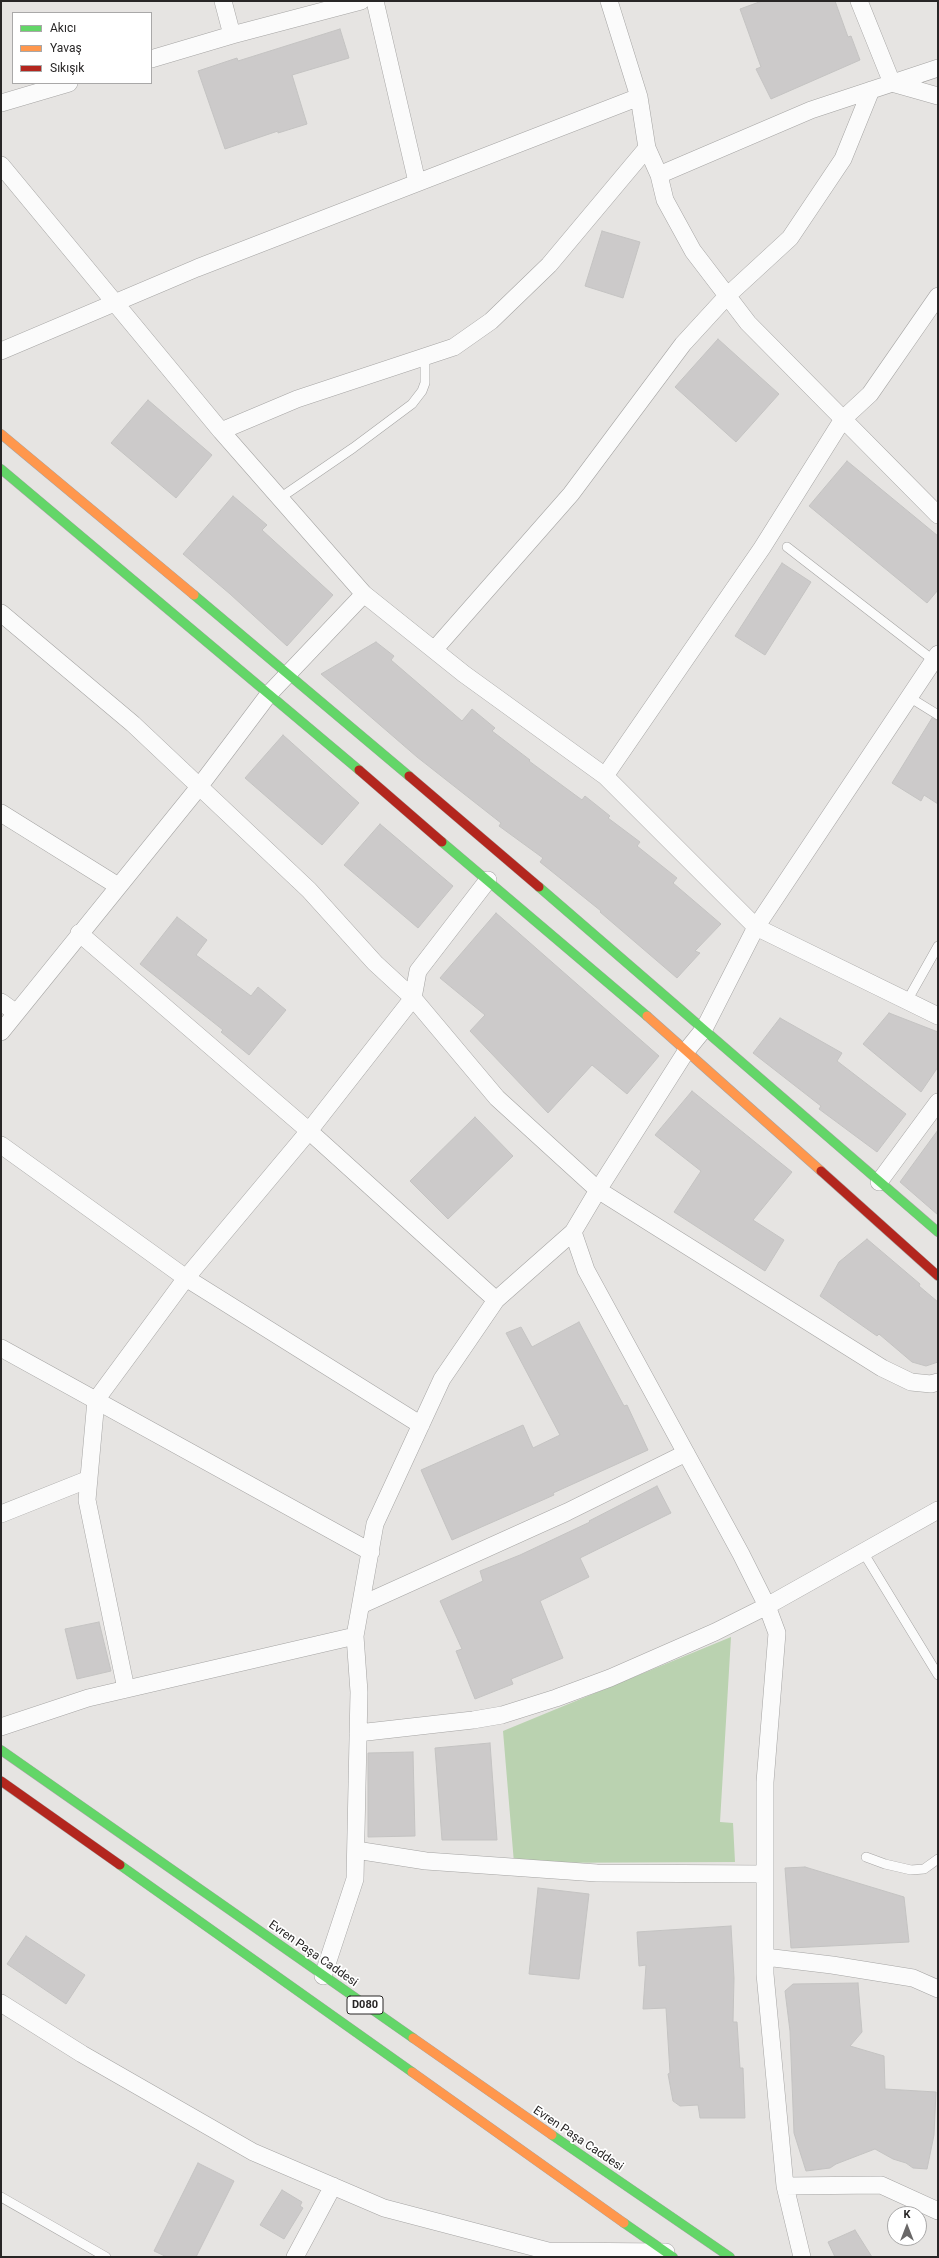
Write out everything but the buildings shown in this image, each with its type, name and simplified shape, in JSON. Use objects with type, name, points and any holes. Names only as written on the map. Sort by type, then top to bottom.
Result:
[{"type":"main road","points":[[1,434],[289,673],[938,1232]]},
{"type":"main road","points":[[1,469],[269,694],[687,1050],[938,1276]]},
{"type":"main road","name":"Evren Paşa Caddesi","points":[[1,1750],[323,1976],[730,2257]]},
{"type":"main road","name":"D080","points":[[1,1781],[670,2255]]},
{"type":"street","points":[[223,1],[232,35]]},
{"type":"street","points":[[152,59],[232,35],[361,1]]},
{"type":"street","points":[[375,1],[417,182]]},
{"type":"street","points":[[609,1],[639,97],[647,148],[659,175],[665,200],[693,251],[748,323],[938,515]]},
{"type":"street","points":[[859,1],[892,83]]},
{"type":"street","points":[[659,175],[811,110],[938,68]]},
{"type":"street","points":[[892,83],[938,96]]},
{"type":"street","points":[[1,103],[66,84]]},
{"type":"street","points":[[434,650],[571,494],[683,344],[727,296],[790,238],[843,159],[871,90]]},
{"type":"street","points":[[1,352],[197,268],[639,97]]},
{"type":"street","points":[[221,431],[297,399],[454,347],[491,322],[549,265],[647,148]]},
{"type":"street","points":[[1,165],[221,431],[364,594],[464,674],[605,776],[756,927],[938,1016]]},
{"type":"street","points":[[605,776],[762,548],[843,419],[870,394],[938,296]]},
{"type":"street","points":[[1,1032],[199,787],[269,694],[364,594]]},
{"type":"street","points":[[1,613],[133,724],[309,890],[375,963],[413,998],[497,1098],[598,1190],[882,1368],[911,1382],[931,1384],[938,1382]]},
{"type":"street","points":[[323,1976],[355,1878],[359,1692],[355,1636],[375,1524],[442,1379],[496,1300],[573,1232],[687,1050],[704,1029],[756,927],[936,657]]},
{"type":"street","points":[[1,813],[118,886]]},
{"type":"street","points":[[126,1689],[87,1500],[96,1400],[186,1278],[309,1132],[413,998],[418,971],[488,880]]},
{"type":"street","points":[[79,934],[309,1132],[496,1300]]},
{"type":"street","points":[[1,1002],[16,1012]]},
{"type":"street","points":[[879,1182],[936,1110]]},
{"type":"street","points":[[1,1145],[186,1278],[421,1425]]},
{"type":"street","points":[[573,1232],[586,1270],[742,1554],[767,1606],[777,1633],[765,1782],[765,1957],[786,2186],[802,2257]]},
{"type":"street","points":[[1,1348],[370,1552]]},
{"type":"street","points":[[361,1605],[566,1512],[686,1453]]},
{"type":"street","points":[[1,1514],[89,1479]]},
{"type":"street","points":[[358,1733],[473,1720],[529,1707],[610,1678],[663,1656],[767,1606],[938,1510]]},
{"type":"street","points":[[1,1727],[88,1698],[355,1636]]},
{"type":"street","points":[[356,1850],[426,1861],[597,1873],[765,1874]]},
{"type":"street","points":[[765,1957],[832,1965],[913,1978],[938,1989]]},
{"type":"street","points":[[1,2003],[82,2054],[253,2152],[384,2208],[548,2250],[670,2255]]},
{"type":"street","points":[[786,2186],[881,2185],[938,2212]]},
{"type":"street","points":[[295,2257],[333,2186]]},
{"type":"lane","points":[[280,498],[359,444],[412,404],[422,391],[425,383],[426,370],[422,357]]},
{"type":"lane","points":[[787,547],[936,657]]},
{"type":"lane","points":[[909,697],[938,715]]},
{"type":"lane","points":[[907,1001],[938,946]]},
{"type":"lane","points":[[862,1552],[938,1675]]},
{"type":"lane","points":[[866,1857],[885,1864],[911,1870],[924,1869],[938,1858]]},
{"type":"lane","points":[[1,2197],[106,2257]]},
{"type":"green space","points":[[731,1637],[720,1822],[733,1823],[735,1862],[514,1863],[503,1731]]},
{"type":"traffic: fast","points":[[1,469],[359,770]]},
{"type":"traffic: fast","points":[[194,595],[409,776]]},
{"type":"traffic: fast","points":[[442,842],[647,1016]]},
{"type":"traffic: fast","points":[[539,887],[938,1232]]},
{"type":"traffic: fast","points":[[1,1750],[413,2038]]},
{"type":"traffic: fast","points":[[120,1865],[412,2072]]},
{"type":"traffic: fast","points":[[552,2135],[730,2257]]},
{"type":"traffic: fast","points":[[624,2223],[673,2257]]},
{"type":"traffic: slow","points":[[1,434],[194,595]]},
{"type":"traffic: slow","points":[[647,1016],[821,1171]]},
{"type":"traffic: slow","points":[[413,2038],[552,2135]]},
{"type":"traffic: slow","points":[[412,2072],[624,2223]]},
{"type":"traffic: jam","points":[[359,770],[442,842]]},
{"type":"traffic: jam","points":[[409,776],[539,887]]},
{"type":"traffic: jam","points":[[821,1171],[938,1276]]},
{"type":"traffic: jam","points":[[1,1781],[120,1865]]}]
